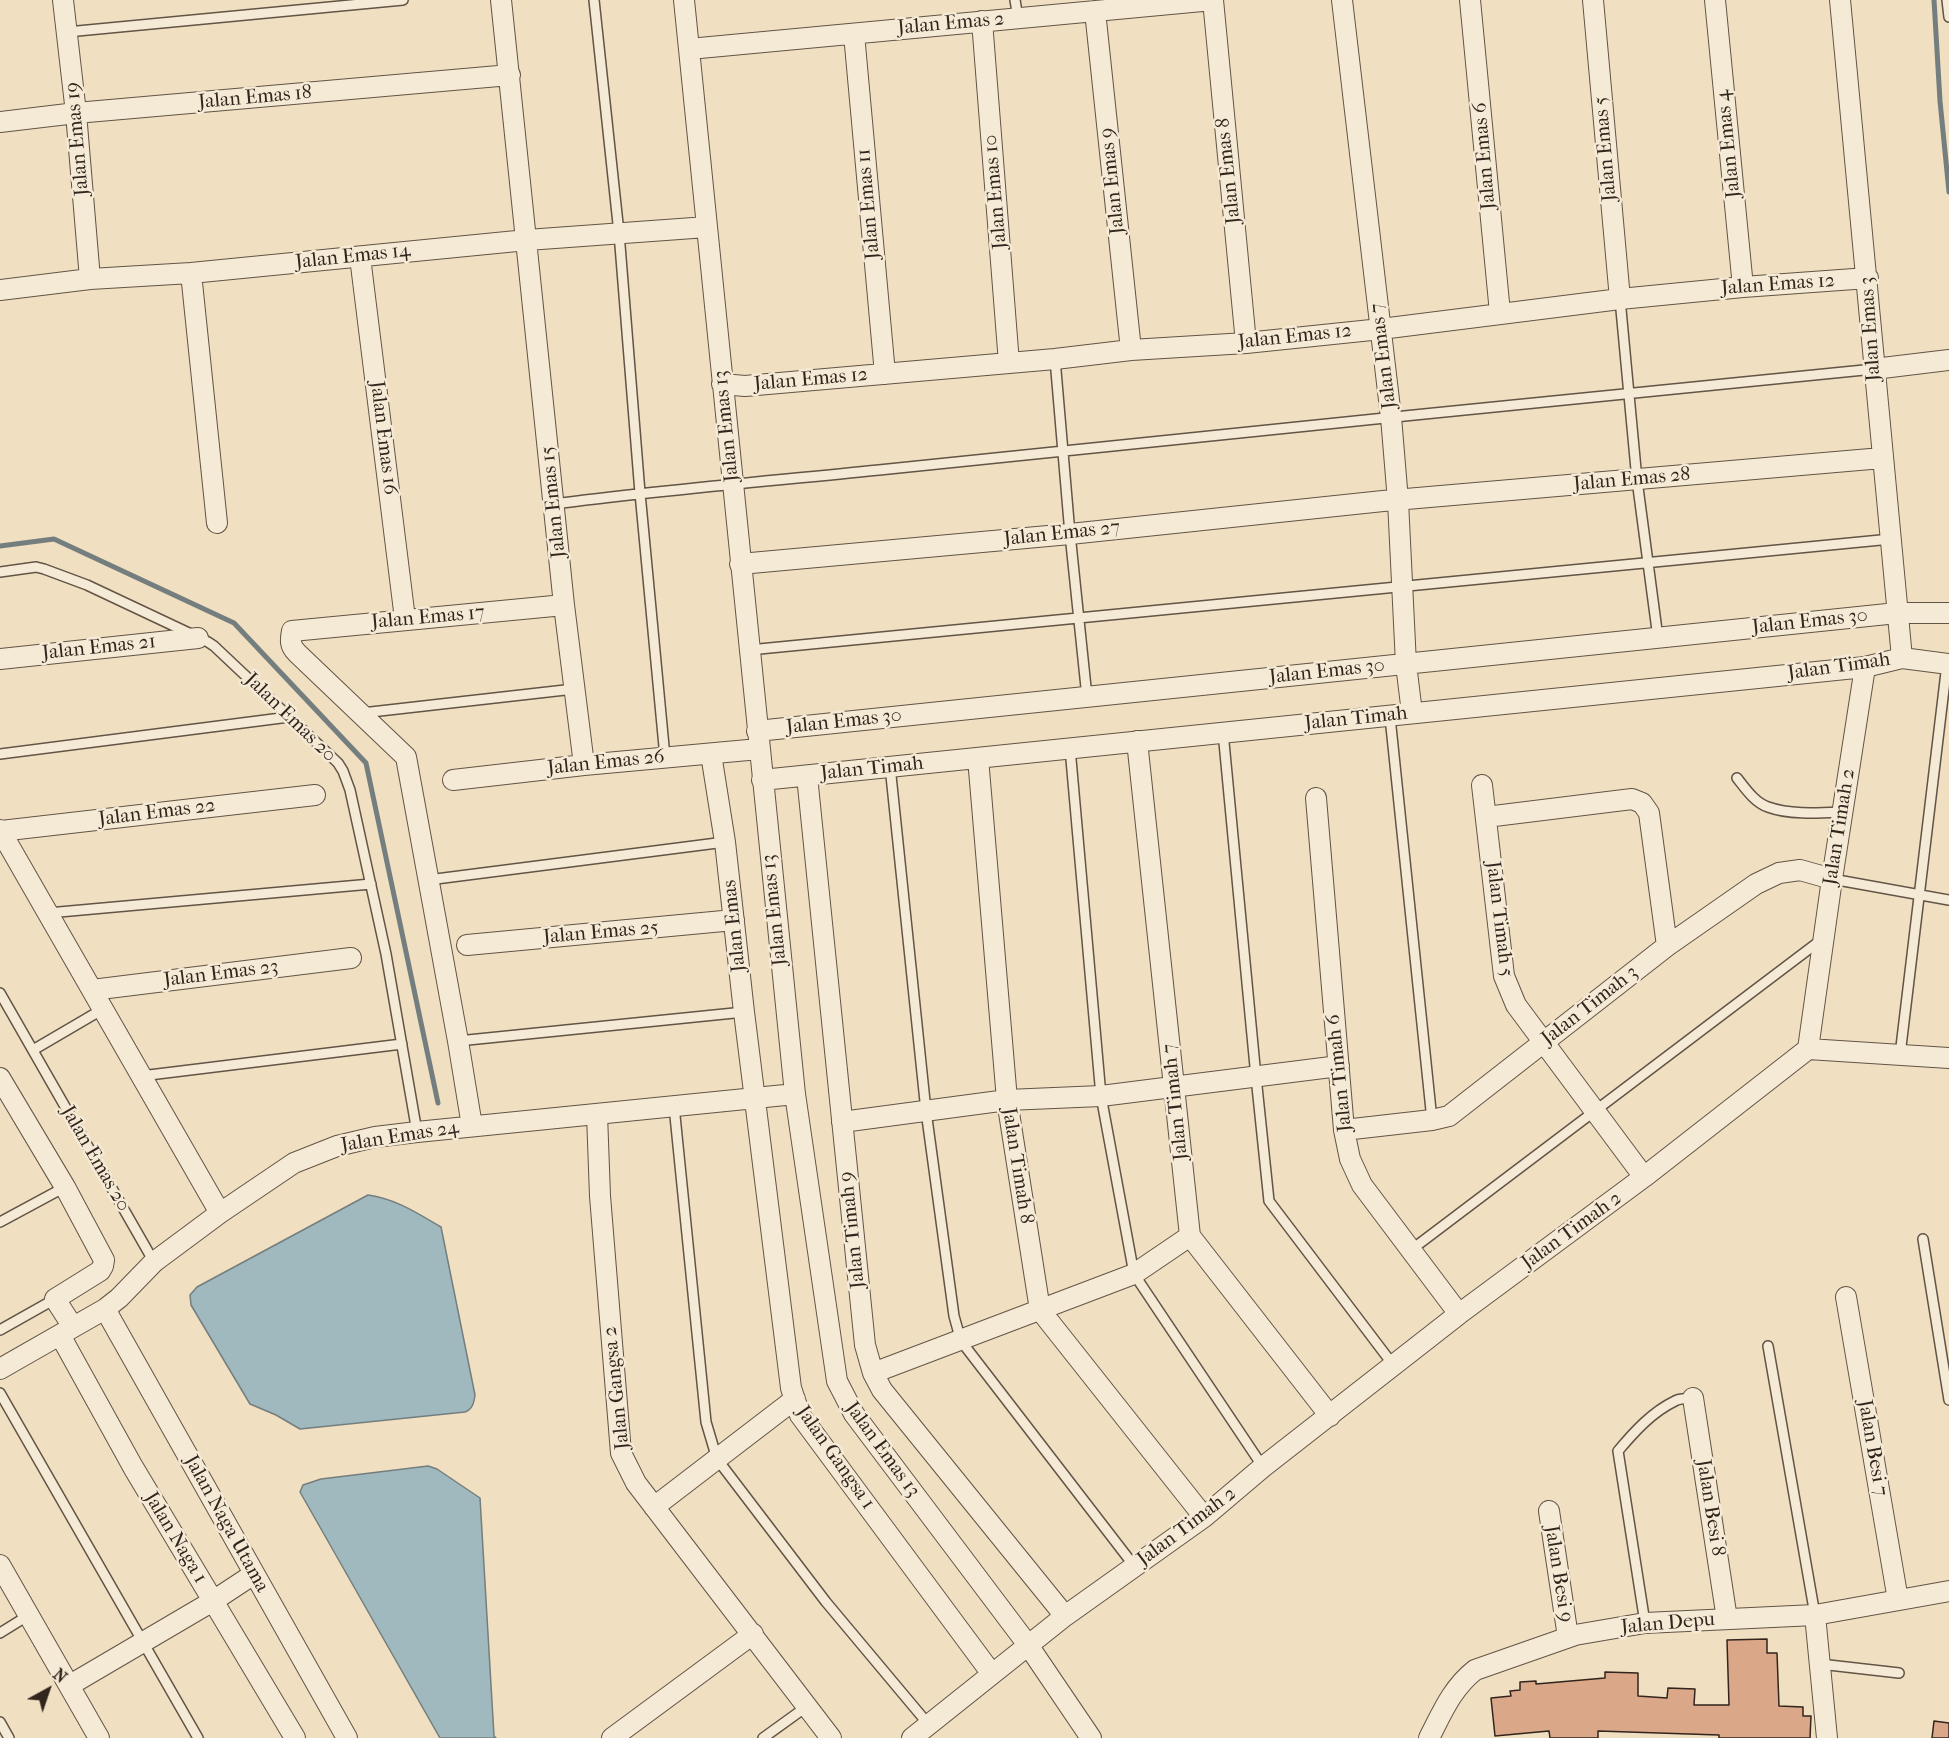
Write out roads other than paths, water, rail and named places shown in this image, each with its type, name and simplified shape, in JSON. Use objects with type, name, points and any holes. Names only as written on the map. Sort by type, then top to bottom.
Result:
[{"type":"street","name":"Jalan Emas 19","points":[[63,0],[76,113],[90,279]]},
{"type":"street","points":[[501,0],[527,240]]},
{"type":"street","name":"Jalan Emas 13","points":[[684,0],[795,1094],[837,1381],[854,1414],[1028,1645],[1091,1738]]},
{"type":"street","name":"Jalan Emas 2","points":[[689,49],[982,21],[1017,9],[1095,11],[1213,0]]},
{"type":"street","name":"Jalan Emas 8","points":[[1213,0],[1246,343]]},
{"type":"street","name":"Jalan Emas 7","points":[[1342,0],[1391,417],[1390,501],[1402,586],[1406,664],[1412,713]]},
{"type":"street","name":"Jalan Emas 6","points":[[1470,0],[1500,313]]},
{"type":"street","name":"Jalan Emas 5","points":[[1593,0],[1620,299]]},
{"type":"street","name":"Jalan Emas 4","points":[[1714,0],[1743,287]]},
{"type":"street","name":"Jalan Emas 3","points":[[1840,0],[1902,658]]},
{"type":"street","name":"Jalan Emas 9","points":[[1095,11],[1131,351]]},
{"type":"street","name":"Jalan Emas 10","points":[[982,21],[1009,363]]},
{"type":"street","name":"Jalan Emas 11","points":[[854,34],[885,374]]},
{"type":"street","name":"Jalan Emas 18","points":[[0,122],[76,113],[510,75]]},
{"type":"street","name":"Jalan Emas 14","points":[[0,290],[90,279],[191,273],[527,240],[707,227]]},
{"type":"street","name":"Jalan Emas 15","points":[[527,240],[564,605],[584,765]]},
{"type":"street","name":"Jalan Emas 16","points":[[360,257],[405,619]]},
{"type":"street","points":[[191,273],[218,523]]},
{"type":"street","name":"Jalan Emas 12","points":[[722,384],[745,386],[1131,351],[1246,343],[1381,329],[1620,299],[1868,278]]},
{"type":"street","points":[[1874,369],[1949,360]]},
{"type":"street","name":"Jalan Emas 28","points":[[1390,501],[1882,458]]},
{"type":"street","name":"Jalan Emas 27","points":[[740,564],[1070,534],[1390,501]]},
{"type":"street","name":"Jalan Emas 17","points":[[362,713],[291,647],[292,631],[564,605]]},
{"type":"street","name":"Jalan Emas 30","points":[[758,740],[1087,697],[1897,613],[1949,613]]},
{"type":"street","name":"Jalan Emas 21","points":[[0,659],[198,638]]},
{"type":"street","name":"Jalan Timah","points":[[762,780],[1865,667],[1902,658],[1948,664]]},
{"type":"street","name":"Jalan Timah 2","points":[[912,1738],[1065,1616],[1204,1517],[1263,1467],[1459,1314],[1644,1177],[1808,1049],[1865,667]]},
{"type":"street","points":[[362,713],[406,757],[472,1126]]},
{"type":"street","name":"Jalan Emas 26","points":[[453,780],[711,754],[758,740]]},
{"type":"street","name":"Jalan Timah 7","points":[[1137,741],[1190,1236]]},
{"type":"street","name":"Jalan Emas","points":[[711,754],[725,842],[756,1098]]},
{"type":"street","name":"Jalan Timah 8","points":[[978,758],[1007,1100],[1040,1310],[1204,1517]]},
{"type":"street","name":"Jalan Timah 9","points":[[807,776],[865,1346],[873,1373],[882,1390],[1065,1616]]},
{"type":"street","name":"Jalan Timah 5","points":[[1482,785],[1504,976],[1516,1005],[1644,1177]]},
{"type":"street","name":"Jalan Emas 22","points":[[0,831],[315,795]]},
{"type":"street","name":"Jalan Timah 6","points":[[1316,798],[1344,1130],[1350,1159],[1362,1185],[1459,1314]]},
{"type":"street","points":[[1486,817],[1632,799],[1642,803],[1649,813],[1667,946]]},
{"type":"street","points":[[0,831],[220,1213]]},
{"type":"street","name":"Jalan Timah 3","points":[[1344,1130],[1449,1116],[1667,946],[1756,884],[1779,873],[1800,870],[1832,879]]},
{"type":"street","name":"Jalan Emas 25","points":[[467,945],[734,920]]},
{"type":"street","name":"Jalan Emas 23","points":[[92,990],[351,958]]},
{"type":"street","points":[[1808,1049],[1949,1058]]},
{"type":"street","points":[[842,1122],[1007,1100],[1101,1096],[1175,1088],[1340,1066]]},
{"type":"street","points":[[0,1078],[65,1187],[104,1260],[104,1266],[100,1271],[55,1299]]},
{"type":"street","name":"Jalan Emas 24","points":[[0,1369],[105,1309],[154,1262],[220,1213],[294,1163],[337,1146],[375,1137],[417,1132],[795,1094]]},
{"type":"street","name":"Jalan Gangsa 1","points":[[756,1098],[790,1377],[800,1415],[992,1674]]},
{"type":"street","name":"Jalan Gangsa 2","points":[[597,1114],[600,1196],[621,1453],[636,1483],[831,1738]]},
{"type":"street","points":[[873,1373],[1134,1274],[1190,1236],[1330,1416]]},
{"type":"street","name":"Jalan Besi 7","points":[[1846,1296],[1898,1600]]},
{"type":"street","name":"Jalan Naga 1","points":[[55,1299],[67,1331],[133,1467],[295,1738]]},
{"type":"street","name":"Jalan Naga Utama","points":[[105,1309],[346,1738]]},
{"type":"street","name":"Jalan Besi 8","points":[[1693,1398],[1727,1619]]},
{"type":"street","points":[[654,1507],[795,1399]]},
{"type":"street","name":"Jalan Besi 9","points":[[1549,1511],[1568,1637]]},
{"type":"street","points":[[0,1565],[99,1738]]},
{"type":"street","points":[[70,1685],[213,1601],[254,1574]]},
{"type":"street","name":"Jalan Depu","points":[[1429,1738],[1453,1691],[1464,1678],[1475,1670],[1568,1637],[1646,1623],[1815,1615],[1949,1591]]},
{"type":"street","points":[[1815,1615],[1827,1738]]},
{"type":"street","points":[[612,1738],[753,1634]]},
{"type":"lane","points":[[67,32],[361,2],[403,0]]},
{"type":"lane","points":[[594,0],[619,233],[640,493],[665,757]]},
{"type":"lane","points":[[1947,0],[1949,17]]},
{"type":"lane","points":[[1620,299],[1637,480],[1658,638]]},
{"type":"lane","points":[[1055,359],[1087,697]]},
{"type":"lane","points":[[554,504],[640,493],[1874,369]]},
{"type":"lane","points":[[749,650],[1079,616],[1648,564],[1891,539]]},
{"type":"lane","name":"Jalan Emas 20","points":[[0,572],[36,567],[44,569],[87,585],[214,646],[343,771],[350,790],[386,954],[417,1132]]},
{"type":"lane","points":[[1900,1055],[1948,664]]},
{"type":"lane","points":[[362,713],[574,689]]},
{"type":"lane","points":[[0,754],[289,717]]},
{"type":"lane","points":[[1390,717],[1432,1120]]},
{"type":"lane","points":[[1223,732],[1269,1201],[1394,1366]]},
{"type":"lane","points":[[1070,748],[1101,1096],[1134,1274],[1263,1467]]},
{"type":"lane","points":[[890,766],[926,1111],[954,1316],[961,1341],[1135,1567]]},
{"type":"lane","points":[[1737,778],[1766,807],[1795,813],[1843,812]]},
{"type":"lane","points":[[428,880],[725,842]]},
{"type":"lane","points":[[1832,879],[1949,900]]},
{"type":"lane","points":[[48,913],[371,884]]},
{"type":"lane","points":[[1411,1250],[1823,939]]},
{"type":"lane","name":"Jalan Emas 20","points":[[0,993],[154,1262]]},
{"type":"lane","points":[[33,1050],[103,1009]]},
{"type":"lane","points":[[458,1041],[744,1012]]},
{"type":"lane","points":[[141,1076],[402,1044]]},
{"type":"lane","points":[[674,1106],[706,1422],[717,1459],[826,1602],[929,1725]]},
{"type":"lane","points":[[0,1222],[65,1187]]},
{"type":"lane","points":[[1923,1239],[1949,1400]]},
{"type":"lane","points":[[0,1330],[55,1299]]},
{"type":"lane","points":[[1768,1346],[1815,1615]]},
{"type":"lane","points":[[0,1393],[198,1738]]},
{"type":"lane","points":[[1646,1623],[1618,1451],[1639,1427],[1656,1413],[1676,1400],[1693,1398]]},
{"type":"lane","points":[[0,1632],[29,1615]]},
{"type":"lane","points":[[1820,1664],[1899,1673]]},
{"type":"lane","points":[[763,1738],[806,1707]]},
{"type":"lane","points":[[0,1722],[9,1738]]},
{"type":"water","points":[[368,1195],[397,1203],[441,1227],[475,1395],[474,1403],[465,1412],[300,1429],[250,1404],[191,1305],[190,1295],[197,1287]]},
{"type":"water","points":[[428,1466],[437,1469],[480,1498],[494,1736],[496,1738],[440,1738],[300,1492],[303,1485],[321,1479]]},
{"type":"waterway","points":[[1934,0],[1940,101],[1949,192]]},
{"type":"waterway","points":[[0,546],[54,539],[234,623],[366,763],[438,1103]]}]
